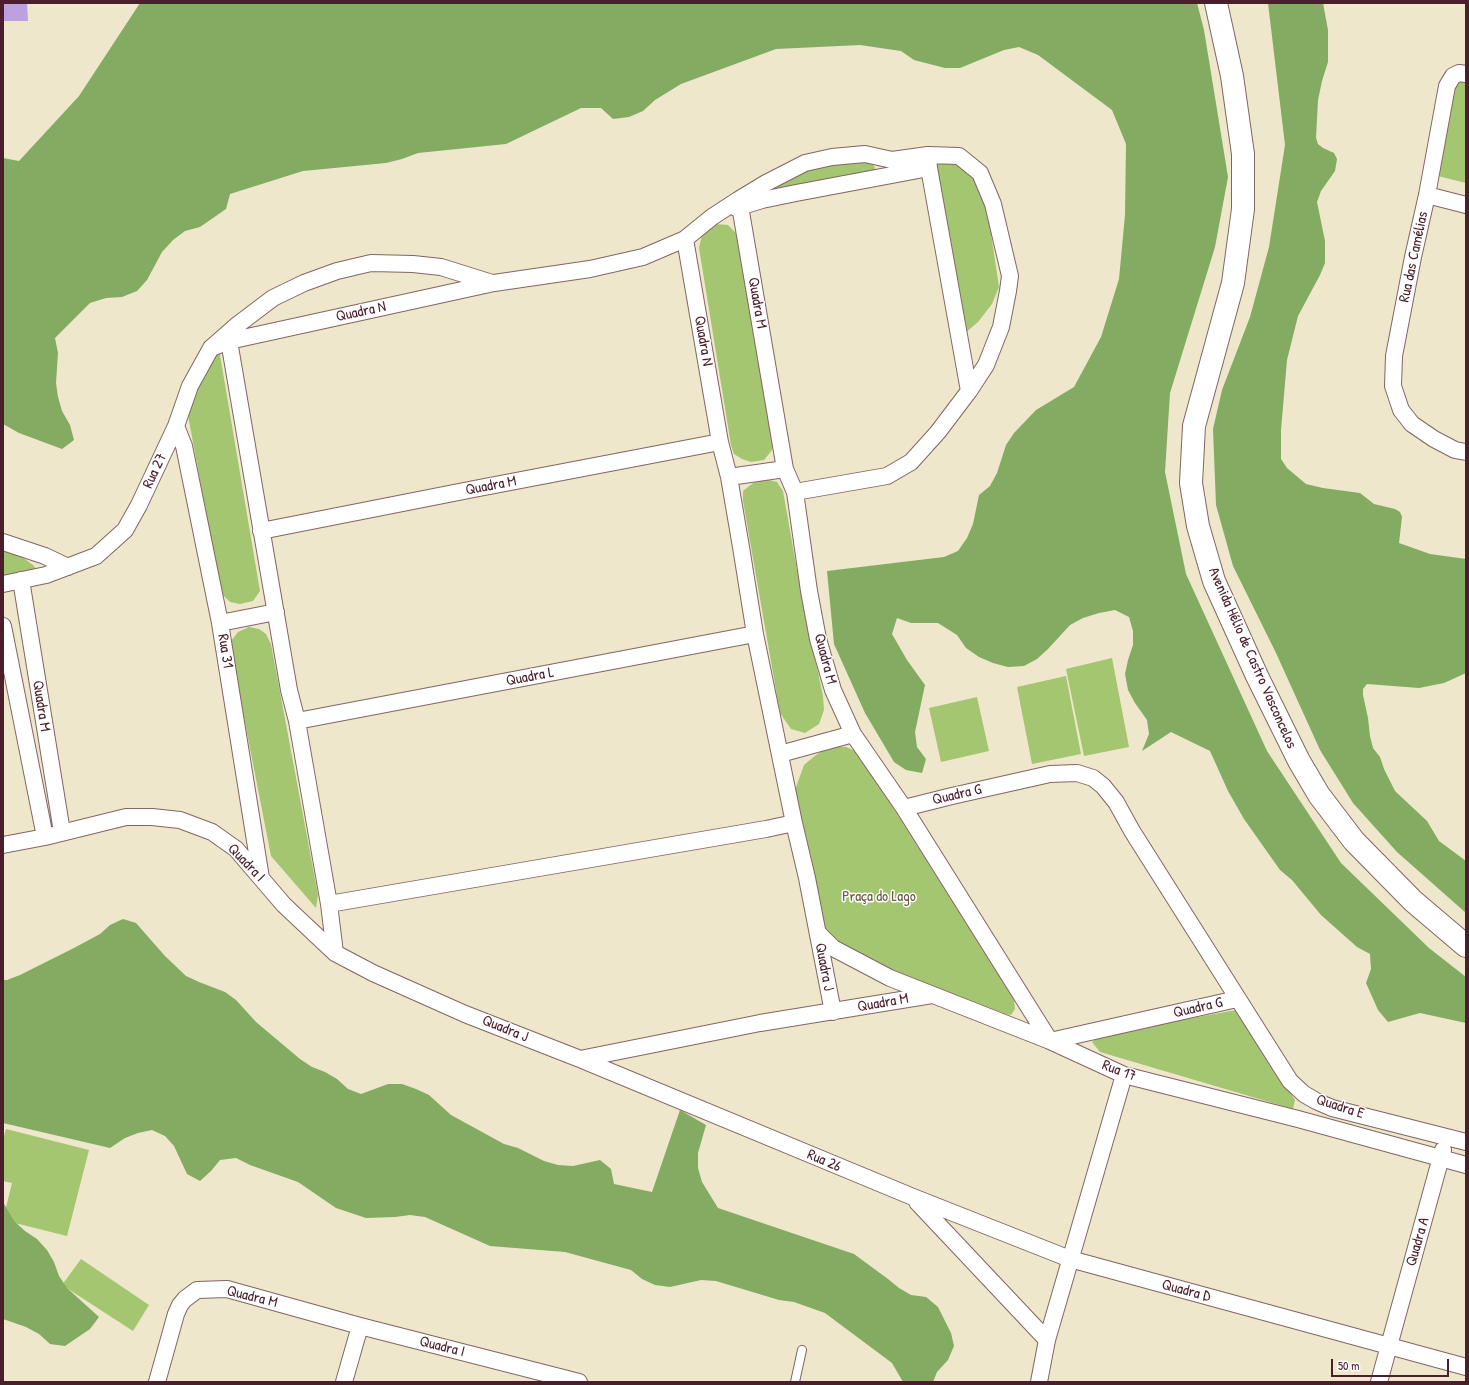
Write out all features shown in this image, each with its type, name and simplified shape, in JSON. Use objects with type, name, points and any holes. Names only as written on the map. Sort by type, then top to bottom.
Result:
[{"type":"street","name":"Avenida Hélio de Castro Vasconcelos","points":[[1216,3],[1232,76],[1243,154],[1243,209],[1233,283],[1194,426],[1191,483],[1198,526],[1214,581],[1254,670],[1299,761],[1320,795],[1354,841],[1413,901],[1466,946]]},
{"type":"street","name":"Rua das Camélias","points":[[1466,74],[1459,73],[1453,76],[1447,86],[1427,195],[1413,257],[1394,356],[1393,386],[1401,410],[1412,424],[1434,439],[1455,450],[1466,452]]},
{"type":"street","points":[[336,953],[329,904],[297,721],[289,690],[229,341],[236,326],[273,298],[304,283],[337,271],[371,263],[413,264],[441,267],[494,283],[590,268],[643,257],[685,239],[712,217],[766,183],[805,163],[832,157],[865,154],[892,160],[928,162]]},
{"type":"street","points":[[712,217],[740,206],[762,200],[958,156],[980,173],[993,204],[1010,276],[1008,292],[1001,327],[986,365],[969,391],[938,432],[911,462],[887,476],[795,492]]},
{"type":"street","points":[[928,162],[969,391]]},
{"type":"street","points":[[1427,195],[1466,205]]},
{"type":"street","name":"Quadra M","points":[[740,206],[785,469],[795,492],[809,591],[818,639],[833,690],[853,734],[904,808]]},
{"type":"street","name":"Quadra N","points":[[685,239],[720,442]]},
{"type":"street","name":"Quadra N","points":[[229,341],[494,283]]},
{"type":"street","name":"Rua 27","points":[[68,567],[96,556],[125,530],[139,505],[176,426],[190,386],[211,348],[236,326]]},
{"type":"street","points":[[211,348],[229,341]]},
{"type":"street","name":"Rua 31","points":[[176,426],[184,446],[220,623],[261,879]]},
{"type":"street","points":[[329,904],[794,823],[755,634],[729,477],[720,442]]},
{"type":"street","name":"Quadra M","points":[[261,531],[720,442]]},
{"type":"street","points":[[729,477],[785,469]]},
{"type":"street","points":[[3,542],[45,556],[68,567]]},
{"type":"street","points":[[3,584],[46,575],[68,567]]},
{"type":"street","name":"Quadra M","points":[[21,580],[62,832]]},
{"type":"street","points":[[220,623],[276,612]]},
{"type":"street","name":"Quadra M","points":[[3,626],[45,837]]},
{"type":"street","name":"Quadra L","points":[[297,721],[755,634]]},
{"type":"street","points":[[780,754],[853,734]]},
{"type":"street","name":"Quadra G","points":[[904,808],[1050,774],[1077,773],[1092,778],[1103,786],[1116,802],[1132,831],[1237,999],[1050,1041]]},
{"type":"street","points":[[904,808],[1050,1041]]},
{"type":"street","name":"Quadra I","points":[[3,845],[45,837],[126,817],[152,817],[180,820],[212,832],[236,850],[284,905],[336,953]]},
{"type":"street","name":"Quadra J","points":[[336,953],[373,973],[465,1014],[580,1059],[760,1023],[833,1012],[807,878],[794,823]]},
{"type":"street","name":"Rua 17","points":[[818,933],[833,948],[890,978],[1050,1041],[1124,1075],[1298,1119],[1466,1165]]},
{"type":"street","name":"Quadra M","points":[[833,1012],[934,995]]},
{"type":"street","name":"Quadra E","points":[[1237,999],[1290,1081],[1304,1094],[1332,1108],[1466,1142]]},
{"type":"street","name":"Rua 26","points":[[580,1059],[913,1198],[1070,1259]]},
{"type":"street","points":[[1039,1382],[1047,1340],[1124,1075]]},
{"type":"street","name":"Quadra A","points":[[1388,1346],[1447,1137]]},
{"type":"street","points":[[913,1198],[1047,1340]]},
{"type":"street","name":"Quadra D","points":[[1070,1259],[1466,1367]]},
{"type":"street","name":"Quadra M","points":[[157,1382],[176,1314],[180,1305],[185,1299],[197,1290],[227,1289],[360,1326]]},
{"type":"street","points":[[344,1382],[360,1326]]},
{"type":"street","name":"Quadra I","points":[[360,1326],[579,1382]]},
{"type":"street","points":[[1379,1382],[1388,1346]]},
{"type":"lane","points":[[795,1382],[802,1350]]},
{"type":"green space","points":[[140,3],[1197,3],[1204,30],[1228,177],[1215,247],[1170,393],[1165,472],[1186,574],[1267,751],[1341,863],[1429,948],[1466,977],[1466,1023],[1420,1013],[1388,1022],[1378,1010],[1366,983],[1371,969],[1370,954],[1357,947],[1321,915],[1292,880],[1280,870],[1244,819],[1228,791],[1210,751],[1171,732],[1142,751],[1149,734],[1147,720],[1128,690],[1125,674],[1133,645],[1133,631],[1129,617],[1115,610],[1083,618],[1070,625],[1037,659],[1024,666],[1008,667],[979,657],[966,648],[957,635],[938,623],[911,623],[897,618],[892,634],[907,660],[925,685],[915,732],[917,747],[926,759],[922,773],[906,770],[894,762],[865,713],[834,644],[827,571],[944,557],[958,551],[967,538],[973,524],[979,495],[990,486],[997,473],[1006,445],[1014,433],[1036,410],[1074,387],[1101,337],[1119,279],[1125,215],[1126,144],[1112,110],[1038,55],[1019,47],[1004,50],[960,68],[945,68],[914,60],[901,51],[860,45],[776,49],[681,84],[655,100],[643,111],[629,117],[613,119],[601,108],[581,108],[506,144],[418,153],[386,163],[303,171],[230,194],[226,209],[200,227],[185,231],[173,240],[162,252],[147,280],[137,291],[122,297],[106,298],[90,303],[55,338],[58,353],[56,383],[58,397],[62,411],[70,425],[74,440],[62,449],[19,433],[3,424],[3,158],[19,161],[79,96]]},
{"type":"green space","points":[[1268,3],[1323,3],[1328,30],[1328,62],[1318,100],[1316,138],[1318,144],[1334,153],[1337,159],[1335,171],[1321,191],[1317,202],[1325,241],[1325,263],[1298,316],[1287,360],[1281,430],[1281,459],[1287,468],[1306,484],[1360,493],[1374,504],[1395,509],[1400,512],[1402,517],[1399,543],[1430,554],[1466,559],[1466,673],[1444,683],[1419,688],[1367,684],[1363,689],[1363,695],[1373,748],[1380,757],[1395,791],[1427,821],[1439,841],[1466,861],[1466,913],[1397,852],[1353,803],[1320,750],[1276,653],[1233,566],[1216,505],[1213,429],[1222,390],[1250,317],[1269,247],[1285,145]]},
{"type":"green space","points":[[1466,78],[1466,183],[1434,175],[1454,80]]},
{"type":"green space","points":[[870,159],[875,168],[871,176],[780,191],[776,185],[812,166]]},
{"type":"green space","points":[[946,161],[960,165],[977,181],[988,213],[999,287],[992,304],[978,322],[964,334],[936,162]]},
{"type":"green space","points":[[716,224],[728,225],[737,234],[774,442],[772,450],[764,460],[751,462],[742,459],[734,454],[731,445],[699,248],[702,235]]},
{"type":"green space","points":[[219,349],[260,591],[253,601],[240,604],[230,602],[221,593],[187,410],[195,387]]},
{"type":"green space","points":[[765,479],[777,482],[783,491],[800,587],[823,696],[824,710],[819,724],[805,733],[791,729],[780,713],[743,501],[743,491],[753,483]]},
{"type":"green space","points":[[3,550],[22,557],[37,570],[3,576]]},
{"type":"green space","points":[[249,627],[259,629],[266,634],[271,644],[318,895],[316,908],[271,856],[232,656],[231,641],[238,632]]},
{"type":"green space","points":[[1112,658],[1129,747],[1084,756],[1066,669]]},
{"type":"green space","points":[[1066,676],[1081,754],[1032,764],[1017,687]]},
{"type":"green space","points":[[977,697],[989,751],[941,762],[929,708]]},
{"type":"green space","name":"Praça do Lago","points":[[831,746],[846,747],[858,752],[1014,999],[1015,1009],[1011,1015],[884,967],[838,944],[826,933],[811,857],[795,790],[804,765],[816,755]]},
{"type":"green space","points":[[123,919],[136,923],[165,956],[186,976],[225,992],[236,1000],[256,1022],[300,1059],[312,1067],[337,1079],[348,1089],[361,1094],[388,1084],[402,1084],[416,1089],[429,1095],[451,1115],[504,1144],[518,1148],[544,1161],[558,1165],[573,1166],[600,1160],[611,1169],[614,1184],[652,1192],[680,1110],[706,1125],[698,1153],[698,1168],[702,1182],[718,1208],[854,1254],[899,1288],[911,1295],[926,1297],[938,1307],[951,1333],[954,1346],[948,1360],[937,1372],[933,1382],[903,1382],[892,1363],[825,1313],[794,1302],[779,1300],[716,1281],[701,1280],[670,1287],[655,1285],[642,1279],[631,1270],[565,1252],[490,1246],[425,1217],[410,1215],[366,1218],[336,1208],[298,1182],[250,1165],[236,1158],[220,1160],[200,1181],[187,1174],[174,1146],[165,1136],[152,1130],[125,1138],[110,1148],[3,1123],[3,980],[20,975],[74,948],[100,934],[110,925]]},
{"type":"green space","points":[[1236,1010],[1295,1100],[1293,1109],[1100,1052],[1092,1042],[1100,1035]]},
{"type":"green space","points":[[6,1129],[89,1150],[67,1236],[3,1220],[12,1183],[3,1181],[3,1139]]},
{"type":"green space","points":[[3,1202],[14,1221],[37,1239],[47,1250],[54,1262],[59,1276],[67,1288],[99,1317],[90,1329],[65,1346],[50,1344],[39,1334],[26,1327],[3,1319]]},
{"type":"green space","points":[[81,1259],[149,1305],[133,1331],[62,1285]]},
{"type":"building","points":[[3,3],[27,3],[28,21],[3,21]]}]
